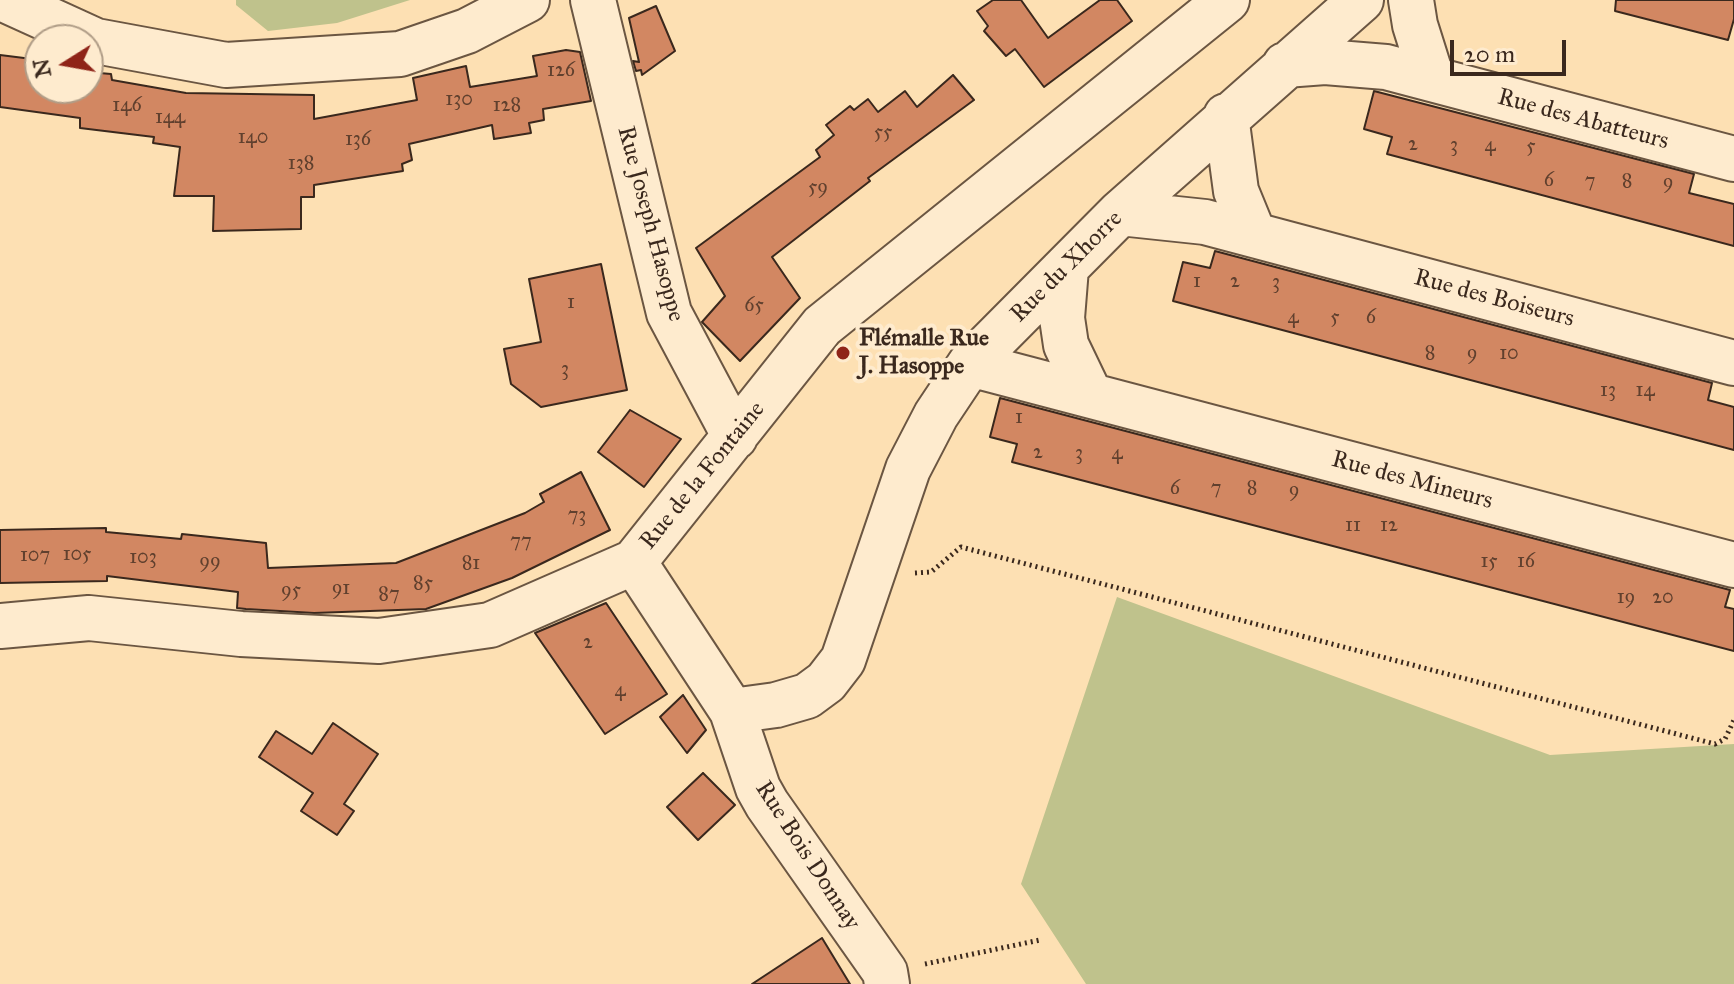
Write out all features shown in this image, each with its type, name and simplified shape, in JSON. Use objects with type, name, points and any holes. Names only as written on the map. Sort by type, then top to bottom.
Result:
[{"type":"street","points":[[6,0],[96,41],[226,65],[400,54],[467,31],[527,0]]},
{"type":"street","name":"Rue Joseph Hasoppe","points":[[593,0],[669,313],[735,437]]},
{"type":"street","name":"Rue de la Fontaine","points":[[0,626],[89,618],[241,634],[379,641],[490,625],[634,562],[822,326],[1227,0]]},
{"type":"street","name":"Rue du Xhorre","points":[[732,711],[776,705],[807,696],[826,682],[843,660],[908,469],[936,415],[970,364],[1120,213],[1226,116],[1361,0]]},
{"type":"street","points":[[1411,0],[1415,25],[1432,79]]},
{"type":"street","name":"Rue des Abatteurs","points":[[1285,65],[1358,63],[1432,79],[1734,159]]},
{"type":"street","points":[[1226,116],[1236,191],[1254,235]]},
{"type":"street","name":"Rue des Boiseurs","points":[[1120,213],[1177,217],[1254,235],[1734,363]]},
{"type":"street","points":[[1066,268],[1062,318],[1066,345],[1090,395]]},
{"type":"street","name":"Rue des Mineurs","points":[[970,364],[1734,565]]},
{"type":"street","name":"Rue Bois Donnay","points":[[634,562],[732,711],[758,788],[767,804],[886,978]]},
{"type":"path","points":[[876,560],[915,573],[931,572],[961,547],[1715,744],[1725,739],[1734,720]]},
{"type":"path","points":[[886,978],[1040,940]]},
{"type":"green space","points":[[236,0],[410,0],[337,23],[268,31],[236,5]]},
{"type":"green space","points":[[1117,597],[1550,755],[1734,744],[1734,984],[1086,984],[1021,884]]},
{"type":"building","points":[[993,0],[1021,0],[1048,38],[1100,0],[1117,0],[1132,21],[1044,87],[1015,49],[1006,56],[984,31],[988,26],[977,11]]},
{"type":"building","points":[[1616,0],[1734,0],[1734,19],[1728,40],[1615,11]]},
{"type":"building","points":[[656,6],[675,51],[642,75],[641,70],[636,71],[633,61],[639,62],[629,18]]},
{"type":"building","points":[[566,50],[580,52],[591,101],[543,109],[544,120],[529,123],[531,133],[494,139],[492,125],[409,144],[412,160],[402,164],[403,171],[314,185],[314,197],[301,197],[301,229],[213,231],[214,196],[174,196],[180,147],[153,143],[154,137],[80,128],[80,118],[0,107],[0,55],[24,58],[24,104],[104,104],[104,73],[111,74],[112,80],[186,93],[314,95],[314,119],[417,100],[413,78],[466,66],[470,87],[537,76],[533,56]]},
{"type":"building","points":[[953,75],[974,100],[868,178],[870,181],[772,257],[800,298],[740,361],[702,322],[725,296],[696,248],[820,157],[816,150],[834,135],[826,125],[850,106],[854,110],[868,99],[878,112],[905,91],[917,107]]},
{"type":"building","points":[[1374,91],[1694,174],[1689,193],[1734,204],[1734,246],[1387,154],[1392,137],[1364,129]]},
{"type":"building","points":[[1215,251],[1712,383],[1708,400],[1734,407],[1734,450],[1173,301],[1183,262],[1210,268]]},
{"type":"building","points":[[601,264],[627,390],[541,407],[511,384],[504,349],[541,342],[529,279]]},
{"type":"building","points":[[1000,398],[1730,590],[1725,607],[1734,609],[1734,651],[1012,462],[1017,444],[990,437]]},
{"type":"building","points":[[630,410],[681,439],[644,487],[598,452]]},
{"type":"building","points":[[581,472],[610,530],[512,578],[426,609],[314,613],[246,609],[237,608],[238,592],[107,576],[107,581],[0,583],[0,530],[106,528],[106,532],[181,539],[182,534],[266,543],[268,568],[396,563],[525,513],[544,502],[540,494]]},
{"type":"building","points":[[606,603],[667,694],[605,734],[535,633]]},
{"type":"building","points":[[683,695],[706,730],[687,753],[660,717]]},
{"type":"building","points":[[333,723],[378,754],[344,804],[354,811],[337,835],[301,811],[313,793],[259,757],[276,731],[312,754]]},
{"type":"building","points":[[703,773],[735,805],[698,840],[667,807]]},
{"type":"building","points":[[822,938],[850,984],[752,984]]},
{"type":"place","name":"Flémalle Rue J. Hasoppe","points":[[843,353]]}]
